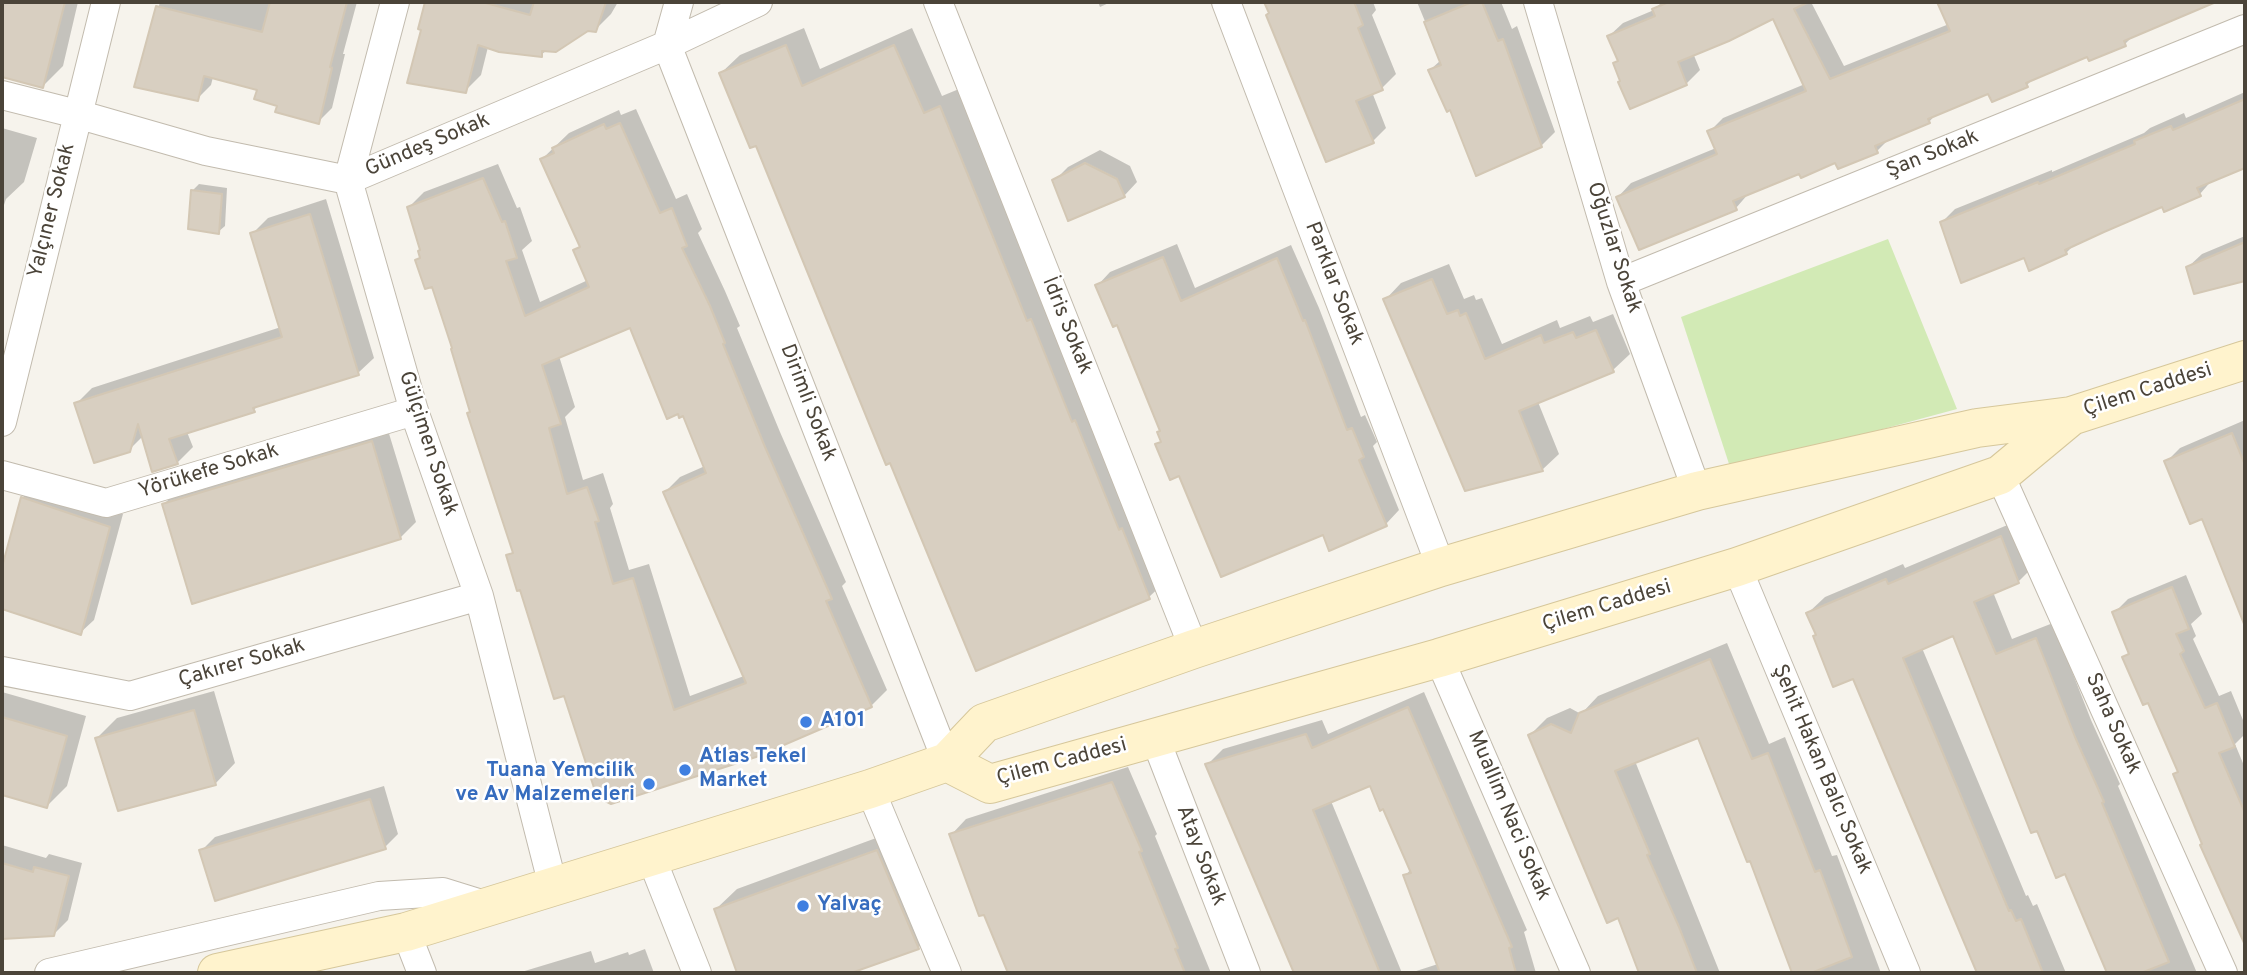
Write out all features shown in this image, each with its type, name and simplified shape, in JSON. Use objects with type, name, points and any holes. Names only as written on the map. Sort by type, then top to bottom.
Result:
[{"type":"main road","name":"Çilem Caddesi","points":[[947,762],[990,784],[1440,658],[1737,567],[2000,475],[2071,416],[2245,360]]},
{"type":"main road","points":[[217,973],[396,934],[870,789],[947,762],[984,723],[1194,649],[1441,567],[1698,491],[1977,428],[2071,416]]},
{"type":"street","name":"Yalçıner Sokak","points":[[2,422],[106,2]]},
{"type":"street","points":[[348,180],[395,2]]},
{"type":"street","points":[[667,45],[679,2]]},
{"type":"street","name":"Gündeş Sokak","points":[[2,95],[206,151],[348,180],[667,45],[758,2]]},
{"type":"street","name":"İdris Sokak","points":[[938,2],[1194,649]]},
{"type":"street","name":"Parklar Sokak","points":[[1226,2],[1441,567]]},
{"type":"street","name":"Oğuzlar Sokak","points":[[1538,2],[1621,282],[1698,491]]},
{"type":"street","name":"Şan Sokak","points":[[1621,282],[2245,29]]},
{"type":"street","name":"Dirimli Sokak","points":[[667,45],[947,762]]},
{"type":"street","name":"Gülçimen Sokak","points":[[348,180],[415,411],[479,596],[552,886]]},
{"type":"street","name":"Yörükefe Sokak","points":[[2,475],[106,503],[415,411]]},
{"type":"street","name":"Saha Sokak","points":[[2000,475],[2223,973]]},
{"type":"street","name":"Şehit Hakan Balcı Sokak","points":[[1737,567],[1906,973]]},
{"type":"street","name":"Çakırer Sokak","points":[[2,671],[130,696],[479,596]]},
{"type":"street","name":"Muallim Naci Sokak","points":[[1440,658],[1576,973]]},
{"type":"street","name":"Atay Sokak","points":[[1155,738],[1246,973]]},
{"type":"street","points":[[870,789],[947,973]]},
{"type":"street","points":[[651,857],[697,973]]},
{"type":"street","points":[[49,973],[379,896],[443,892],[488,906]]},
{"type":"street","points":[[396,934],[422,973]]},
{"type":"green space","points":[[1888,239],[1957,409],[1731,470],[1681,317]]},
{"type":"building","points":[[2,2],[65,2],[43,88],[2,77]]},
{"type":"building","points":[[270,2],[347,2],[319,124],[275,112],[277,106],[254,99],[257,90],[204,76],[198,101],[134,87],[156,6],[262,32]]},
{"type":"building","points":[[425,2],[482,2],[530,15],[534,2],[606,2],[596,32],[588,31],[556,52],[542,51],[542,57],[499,52],[478,45],[466,93],[407,83],[421,30],[418,29]]},
{"type":"building","points":[[1264,2],[1354,2],[1363,25],[1358,28],[1383,90],[1356,101],[1374,143],[1326,162],[1266,15],[1269,13]]},
{"type":"building","points":[[1472,2],[1482,2],[1498,41],[1503,39],[1542,147],[1476,176],[1450,110],[1447,112],[1428,70],[1441,65],[1424,22]]},
{"type":"building","points":[[1669,2],[1809,2],[1794,9],[1830,79],[1950,31],[1937,2],[2216,2],[2124,41],[2126,46],[2089,61],[2087,57],[2026,83],[2028,87],[1992,102],[1988,94],[1928,119],[1930,123],[1875,146],[1878,153],[1838,169],[1835,163],[1801,178],[1799,174],[1733,201],[1737,210],[1639,250],[1616,197],[1717,154],[1707,131],[1806,91],[1773,19],[1678,62],[1687,85],[1630,109],[1618,82],[1620,81],[1613,63],[1618,61],[1607,36],[1655,16],[1652,9]]},
{"type":"building","points":[[786,45],[802,86],[894,45],[924,113],[940,106],[1027,321],[1031,319],[1072,422],[1075,420],[1150,599],[976,671],[890,463],[886,465],[756,146],[750,148],[719,73]]},
{"type":"building","points":[[2245,99],[2245,168],[2197,188],[2201,196],[2164,212],[2162,207],[2104,232],[2065,250],[2067,254],[2029,271],[2024,258],[1961,283],[1940,222],[2038,182],[2039,184],[2171,126],[2173,130]]},
{"type":"building","points":[[620,123],[660,213],[672,208],[687,246],[682,248],[710,306],[765,447],[832,599],[826,601],[872,707],[756,757],[611,804],[597,797],[564,696],[554,699],[520,590],[517,591],[506,555],[513,553],[467,413],[470,412],[452,348],[432,287],[425,289],[415,260],[420,258],[420,250],[407,207],[483,178],[502,222],[505,221],[517,258],[506,261],[525,316],[589,287],[573,250],[580,247],[540,159],[554,153],[552,148],[604,124],[606,129]],"holes":[[[630,328],[667,419],[678,414],[679,418],[683,416],[706,473],[663,492],[746,683],[674,710],[633,578],[613,584],[595,522],[599,521],[587,487],[567,494],[549,428],[561,424],[542,365]]]},
{"type":"building","points":[[1085,163],[1117,179],[1125,197],[1068,221],[1052,180]]},
{"type":"building","points":[[191,190],[222,194],[219,234],[188,229]]},
{"type":"building","points":[[310,214],[359,375],[253,408],[255,412],[169,439],[178,464],[152,472],[138,424],[130,452],[94,463],[74,403],[282,337],[250,233]]},
{"type":"building","points":[[2245,242],[2245,281],[2194,294],[2186,267]]},
{"type":"building","points":[[1163,257],[1181,301],[1277,258],[1303,321],[1305,320],[1347,430],[1352,428],[1364,457],[1359,460],[1387,526],[1329,551],[1323,535],[1221,577],[1179,476],[1170,480],[1155,444],[1161,442],[1157,432],[1160,431],[1117,325],[1113,327],[1095,285]]},
{"type":"building","points":[[1432,279],[1447,314],[1458,310],[1460,316],[1466,313],[1485,359],[1541,335],[1544,343],[1573,332],[1576,338],[1596,330],[1614,372],[1519,411],[1543,471],[1465,491],[1383,299]]},
{"type":"building","points":[[2232,433],[2245,465],[2244,624],[2202,519],[2190,524],[2164,461]]},
{"type":"building","points":[[372,441],[401,539],[192,604],[162,504]]},
{"type":"building","points":[[21,497],[110,527],[81,635],[2,609],[2,567]]},
{"type":"building","points":[[2001,536],[2019,583],[1974,602],[1996,654],[2036,638],[2169,962],[2141,973],[2107,973],[2065,874],[2056,878],[2037,831],[2031,833],[1953,636],[1903,658],[2009,911],[2011,910],[2016,921],[2021,919],[2043,973],[1977,973],[1853,679],[1833,687],[1813,636],[1816,635],[1806,613],[1886,579],[1888,584]]},
{"type":"building","points":[[2172,587],[2189,629],[2176,634],[2184,651],[2180,654],[2205,708],[2217,703],[2235,747],[2219,753],[2245,813],[2245,945],[2200,845],[2202,844],[2173,774],[2178,772],[2148,703],[2143,705],[2122,657],[2129,654],[2112,612]]},
{"type":"building","points":[[1710,659],[1752,759],[1768,753],[1815,872],[1820,870],[1852,957],[1811,973],[1792,973],[1750,861],[1747,862],[1698,738],[1615,771],[1697,973],[1639,973],[1618,918],[1607,923],[1528,735],[1551,724],[1571,733],[1579,713]]},
{"type":"building","points":[[1408,707],[1512,947],[1509,948],[1516,973],[1440,973],[1403,875],[1411,873],[1370,786],[1313,810],[1380,973],[1294,973],[1205,764],[1306,734],[1312,748]]},
{"type":"building","points":[[194,710],[216,785],[118,811],[95,738]]},
{"type":"building","points":[[2,717],[67,736],[47,808],[2,795]]},
{"type":"building","points":[[1112,782],[1142,851],[1139,852],[1178,948],[1175,949],[1185,973],[1008,973],[984,915],[979,916],[949,834]]},
{"type":"building","points":[[370,799],[386,849],[215,901],[199,850]]},
{"type":"building","points":[[877,850],[919,949],[851,973],[737,973],[714,909]]},
{"type":"building","points":[[2,863],[33,872],[34,867],[69,876],[54,936],[2,939]]},
{"type":"place","name":"A101","points":[[806,722]]},
{"type":"place","name":"Atlas Tekel Market","points":[[685,770]]},
{"type":"place","name":"Tuana Yemcilik ve Av Malzemeleri","points":[[649,784]]},
{"type":"place","name":"Yalvaç","points":[[803,906]]}]
